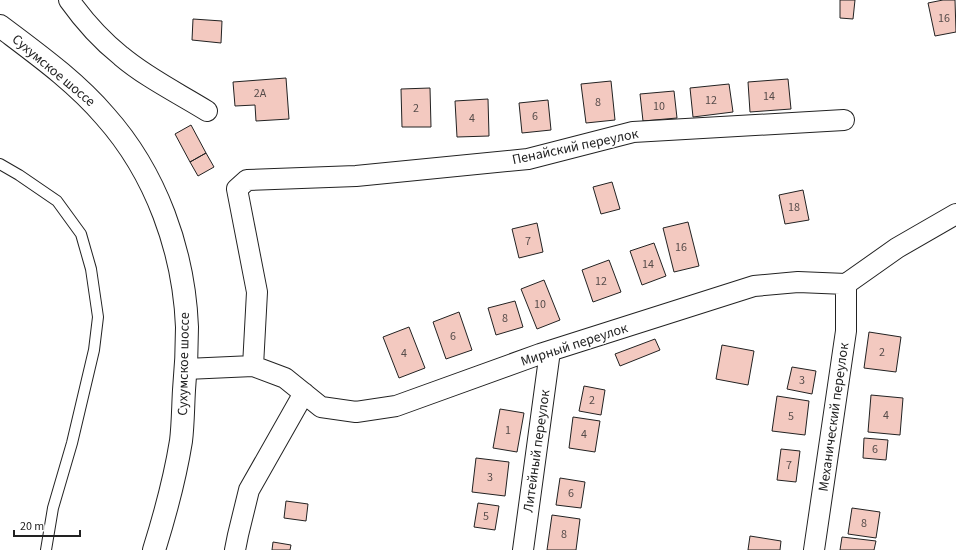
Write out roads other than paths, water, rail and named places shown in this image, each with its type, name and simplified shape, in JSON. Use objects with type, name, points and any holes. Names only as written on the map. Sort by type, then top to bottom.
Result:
[{"type":"highway","name":"Сухумское шоссе","points":[[0,26],[45,60],[83,92],[125,141],[154,192],[166,222],[177,258],[183,291],[187,327],[186,369],[181,441],[163,521],[154,550]]},
{"type":"street","points":[[69,0],[98,36],[121,56],[140,70],[207,111]]},
{"type":"street","name":"Пенайский переулок","points":[[253,366],[257,292],[237,189],[248,180],[356,176],[528,159],[633,132],[844,120]]},
{"type":"street","points":[[846,284],[897,248],[956,214]]},
{"type":"street","name":"Мирный переулок","points":[[186,369],[253,366],[285,378],[321,407],[356,412],[396,406],[550,351],[754,286],[798,282],[846,284]]},
{"type":"street","name":"Механический переулок","points":[[814,550],[846,331],[846,284]]},
{"type":"street","name":"Литейный переулок","points":[[523,550],[550,351]]},
{"type":"street","points":[[235,550],[249,490],[304,393]]},
{"type":"lane","points":[[0,164],[57,201],[81,234],[91,269],[98,317],[94,350],[72,443],[53,508],[46,550]]}]
